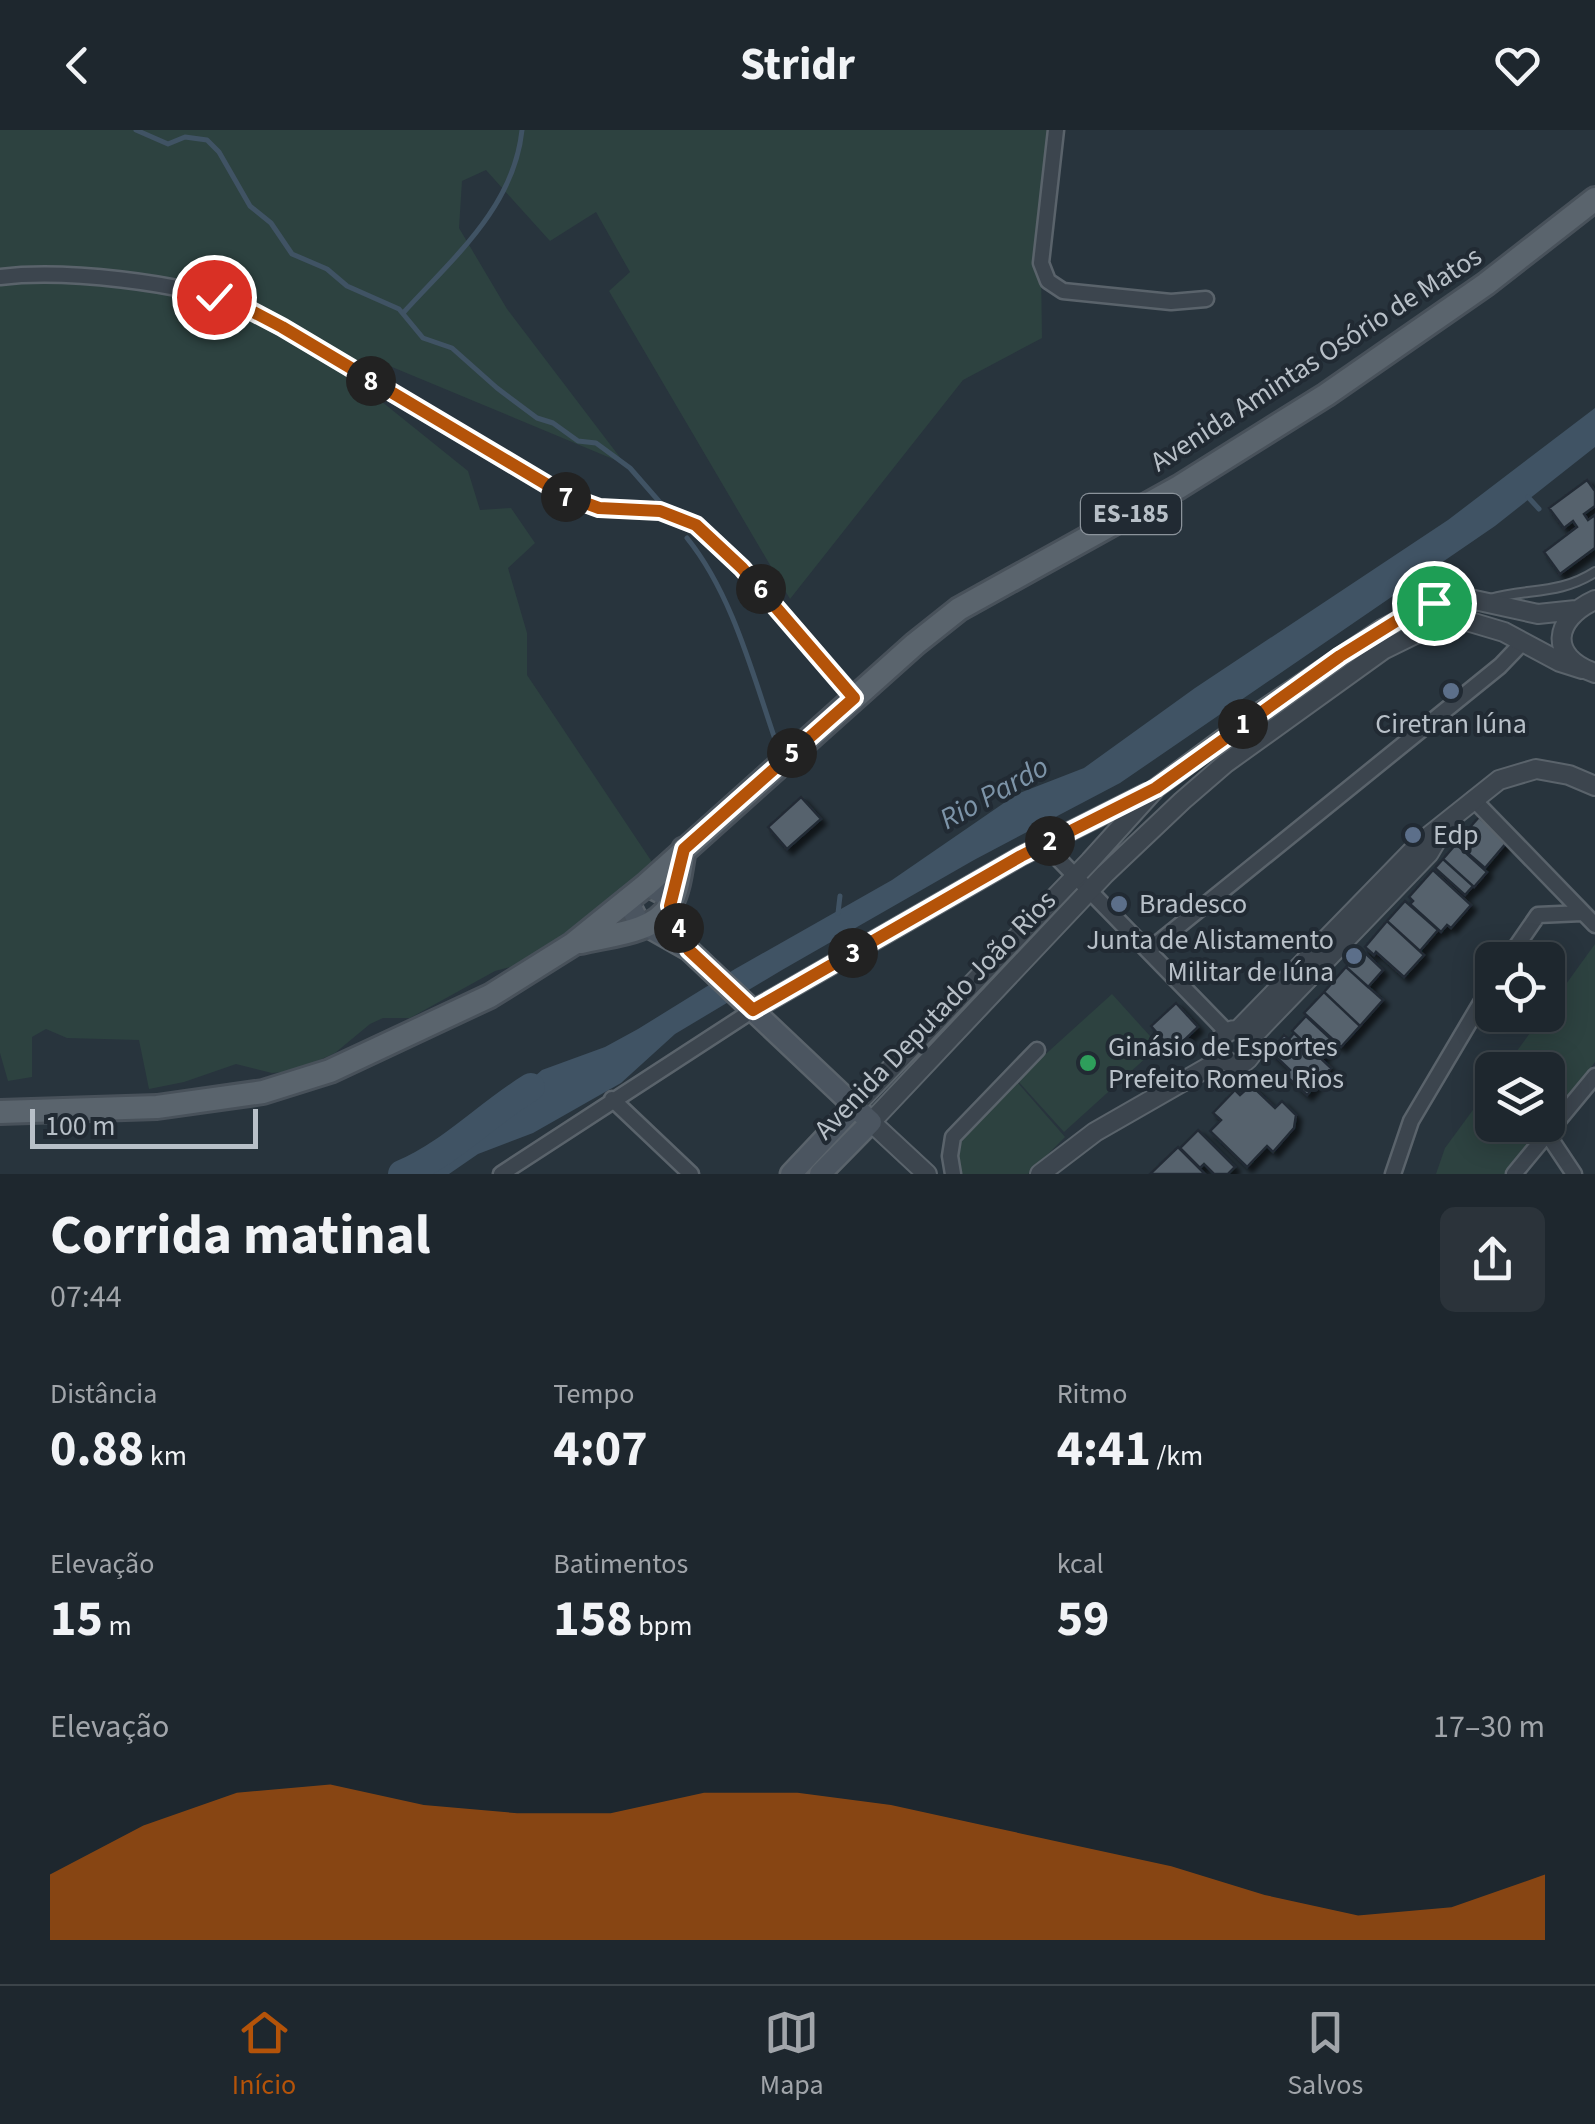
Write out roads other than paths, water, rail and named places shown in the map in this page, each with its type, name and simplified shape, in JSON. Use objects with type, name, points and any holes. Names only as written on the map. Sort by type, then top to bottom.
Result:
[{"type":"main road","name":"Avenida Amintas Osório de Matos","points":[[684,849],[960,609],[1179,488],[1326,395],[1500,273],[1595,199]]},
{"type":"main road","name":"ES-185","points":[[0,1112],[194,1104],[296,1083],[330,1071],[490,996],[573,944],[684,849]]},
{"type":"main road","points":[[573,944],[644,927],[670,906],[684,849]]},
{"type":"main road","points":[[691,953],[661,892],[637,892],[634,916],[644,927],[691,953],[872,1122]]},
{"type":"main road","name":"Avenida Deputado João Rios","points":[[792,1174],[856,1106]]},
{"type":"main road","name":"Avenida Deputado João Rios","points":[[820,1174],[872,1122]]},
{"type":"street","points":[[1056,130],[1041,263],[1048,281],[1064,291],[1170,302],[1206,299]]},
{"type":"street","points":[[0,277],[33,274],[120,280],[242,306],[566,496],[599,508],[646,508],[682,518],[712,537],[742,568],[854,698]]},
{"type":"street","points":[[1588,671],[1570,662],[1562,644],[1564,625],[1576,610],[1595,600]]},
{"type":"street","name":"Avenida Deputado João Rios","points":[[856,1106],[1156,788],[1249,719],[1406,615],[1434,603],[1482,602],[1538,614],[1576,610]]},
{"type":"street","name":"Avenida Deputado João Rios","points":[[872,1122],[1154,828],[1226,763],[1404,638],[1440,622],[1457,620],[1504,632],[1560,662],[1588,671]]},
{"type":"street","points":[[1148,951],[1500,666],[1523,642]]},
{"type":"street","points":[[1044,844],[1148,951],[1239,1033],[1253,1049],[1244,1062],[1233,1063],[1224,1058],[1220,1041],[1239,1033],[1420,843],[1474,799],[1499,780],[1536,769],[1569,775],[1595,786]]},
{"type":"street","points":[[502,1174],[518,1170],[747,1004],[1156,788]]},
{"type":"street","points":[[1474,799],[1595,924]]},
{"type":"street","points":[[1519,942],[1538,915],[1582,913]]},
{"type":"street","points":[[1393,1174],[1412,1121],[1475,1013]]},
{"type":"street","points":[[953,1174],[953,1137],[1037,1050]]},
{"type":"street","points":[[1040,1174],[1094,1132],[1224,1058]]},
{"type":"street","points":[[1565,1110],[1595,1076]]},
{"type":"street","points":[[612,1099],[690,1174]]},
{"type":"street","points":[[872,1122],[927,1174]]},
{"type":"street","points":[[1514,1174],[1538,1142]]},
{"type":"street","points":[[1553,1142],[1574,1174]]},
{"type":"lane","points":[[1482,602],[1514,593],[1568,587],[1595,572]]},
{"type":"water","points":[[1595,408],[1595,447],[1495,526],[1120,783],[974,860],[782,970],[675,1034],[621,1083],[533,1133],[478,1154],[449,1174],[397,1174],[429,1159],[490,1116],[542,1070],[605,1047],[638,1029],[892,880],[1017,794],[1084,768],[1195,688],[1448,520]]},
{"type":"waterway","points":[[136,130],[168,144],[185,137],[207,140],[219,152],[250,206],[271,223],[292,254],[327,269],[347,286],[399,309],[423,338],[452,348],[537,418],[553,423],[578,441],[596,443],[630,468],[664,507]]},
{"type":"waterway","points":[[404,312],[461,251],[494,207],[517,158],[522,130]]},
{"type":"waterway","points":[[1528,497],[1539,509]]},
{"type":"waterway","points":[[687,538],[729,610],[777,745]]},
{"type":"waterway","points":[[838,913],[840,896]]},
{"type":"waterway","name":"Rio Pardo","points":[[402,1174],[436,1156],[531,1087]]},
{"type":"place","name":"Ciretran Iúna","points":[[1451,691]]},
{"type":"place","name":"Edp","points":[[1413,835]]},
{"type":"place","name":"Bradesco","points":[[1119,904]]},
{"type":"place","name":"Junta de Alistamento Militar de Iúna","points":[[1354,956]]},
{"type":"place","name":"Ginásio de Esportes Prefeito Romeu Rios","points":[[1088,1063]]}]
